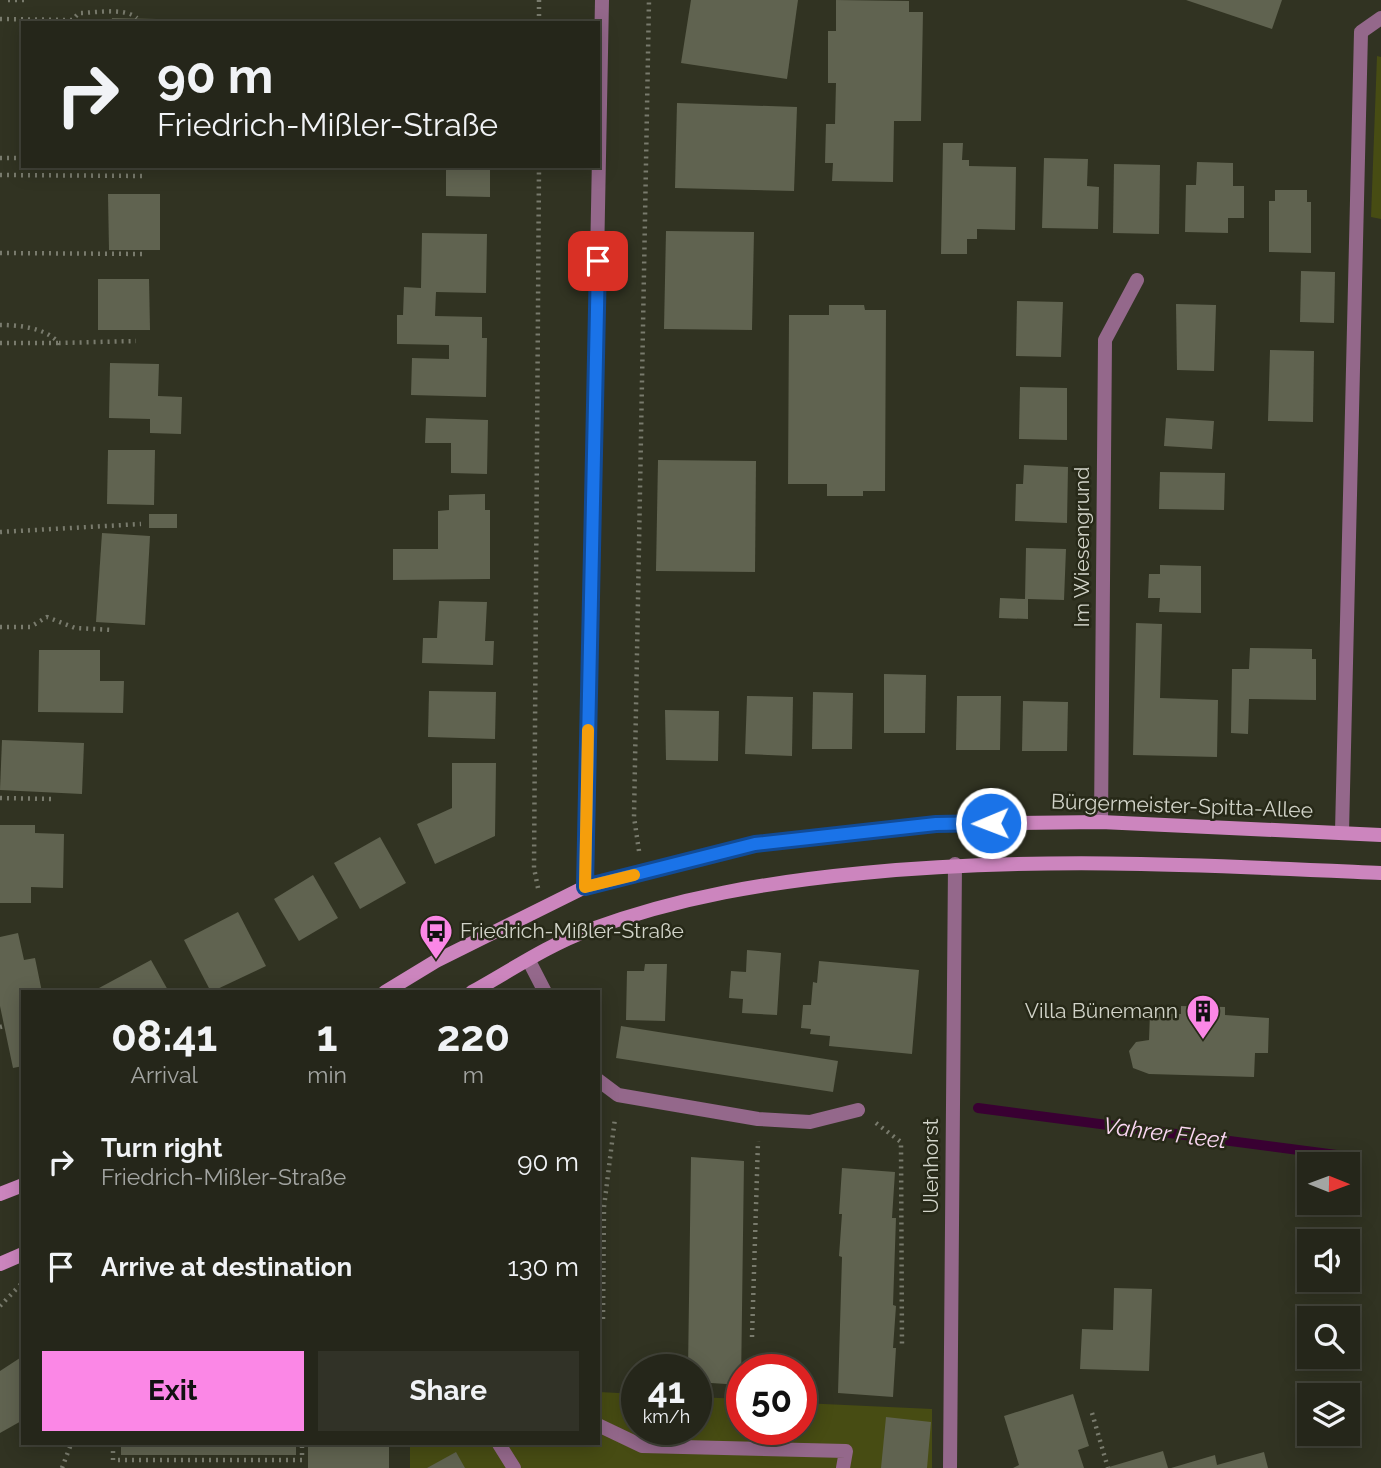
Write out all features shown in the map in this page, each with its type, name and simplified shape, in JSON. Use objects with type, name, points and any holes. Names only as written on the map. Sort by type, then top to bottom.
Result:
[{"type":"main road","name":"Bürgermeister-Spitta-Allee","points":[[387,990],[436,961],[585,887],[769,842],[936,824],[1101,822],[1381,835]]},
{"type":"main road","points":[[476,990],[586,931],[663,905],[769,882],[955,864],[1109,861],[1381,873]]},
{"type":"main road","points":[[0,1194],[21,1186]]},
{"type":"main road","points":[[0,1264],[21,1255]]},
{"type":"street","points":[[600,104],[602,0]]},
{"type":"street","points":[[1342,832],[1361,32],[1381,19]]},
{"type":"street","points":[[585,887],[599,168]]},
{"type":"street","name":"Im Wiesengrund","points":[[1101,822],[1105,340],[1137,281]]},
{"type":"street","name":"Ulenhorst","points":[[950,1468],[955,864]]},
{"type":"street","points":[[529,961],[544,990]]},
{"type":"street","points":[[600,1082],[618,1095],[758,1119],[810,1122],[859,1110]]},
{"type":"street","points":[[600,1426],[642,1446],[846,1451],[843,1468]]},
{"type":"street","points":[[500,1445],[514,1468]]},
{"type":"path","points":[[8,0],[25,0]]},
{"type":"path","points":[[539,0],[539,21]]},
{"type":"path","points":[[642,873],[634,817],[649,0]]},
{"type":"path","points":[[0,19],[72,20],[79,13],[131,13],[137,18]]},
{"type":"path","points":[[0,158],[21,158]]},
{"type":"path","points":[[539,168],[534,867],[541,908]]},
{"type":"path","points":[[0,175],[145,176]]},
{"type":"path","points":[[0,253],[146,254]]},
{"type":"path","points":[[0,325],[16,325],[52,335],[59,343]]},
{"type":"path","points":[[0,343],[136,341]]},
{"type":"path","points":[[0,531],[141,524]]},
{"type":"path","points":[[0,627],[30,627],[47,617],[75,628],[114,630]]},
{"type":"path","points":[[0,798],[51,799]]},
{"type":"path","points":[[603,1319],[604,1207],[618,1095]]},
{"type":"path","points":[[859,1110],[901,1142],[902,1347]]},
{"type":"path","points":[[752,1336],[758,1119]]},
{"type":"path","points":[[0,1306],[21,1284]]},
{"type":"path","points":[[1092,1413],[1108,1468]]},
{"type":"path","points":[[62,1468],[71,1445]]},
{"type":"path","points":[[113,1445],[113,1461],[302,1460],[302,1445]]},
{"type":"green space","points":[[1377,56],[1381,57],[1381,219],[1371,217]]},
{"type":"green space","points":[[600,1392],[621,1393],[621,1445],[712,1445],[712,1398],[726,1398],[726,1445],[817,1445],[817,1404],[932,1409],[932,1468],[410,1468],[410,1445],[600,1445]]},
{"type":"building","points":[[691,0],[798,0],[787,79],[681,63]]},
{"type":"building","points":[[836,0],[909,1],[909,12],[923,12],[921,121],[894,121],[893,182],[832,181],[833,163],[825,163],[826,124],[835,124],[836,83],[828,83],[828,31],[836,31]]},
{"type":"building","points":[[1186,0],[1282,0],[1272,29]]},
{"type":"building","points":[[112,18],[157,19],[156,21],[111,21]]},
{"type":"building","points":[[677,103],[797,107],[794,191],[675,188]]},
{"type":"building","points":[[943,143],[963,143],[962,160],[969,160],[969,166],[1016,167],[1015,230],[977,229],[977,239],[967,239],[967,254],[941,254]]},
{"type":"building","points":[[1044,158],[1088,159],[1087,186],[1099,187],[1098,229],[1042,228]]},
{"type":"building","points":[[1197,162],[1233,163],[1233,186],[1244,186],[1244,218],[1228,218],[1228,233],[1185,232],[1186,185],[1196,185]]},
{"type":"building","points":[[1114,164],[1160,165],[1159,234],[1113,233]]},
{"type":"building","points":[[446,168],[490,168],[490,197],[446,196]]},
{"type":"building","points":[[1275,190],[1307,190],[1307,202],[1311,202],[1311,253],[1269,252],[1269,201],[1275,201]]},
{"type":"building","points":[[108,194],[160,194],[160,250],[109,250]]},
{"type":"building","points":[[666,231],[754,232],[752,330],[664,329]]},
{"type":"building","points":[[422,233],[487,234],[486,293],[436,292],[435,316],[482,317],[482,338],[487,338],[486,397],[411,395],[412,358],[449,359],[449,345],[397,344],[397,315],[403,315],[404,287],[421,288]]},
{"type":"building","points":[[1301,271],[1335,272],[1334,323],[1300,322]]},
{"type":"building","points":[[98,279],[149,279],[150,330],[98,330]]},
{"type":"building","points":[[1017,301],[1063,302],[1061,357],[1016,356]]},
{"type":"building","points":[[1176,304],[1216,305],[1214,371],[1177,370]]},
{"type":"building","points":[[829,305],[864,305],[865,310],[886,310],[885,491],[863,491],[863,496],[827,496],[827,484],[788,484],[789,315],[829,315]]},
{"type":"building","points":[[1270,350],[1314,351],[1313,422],[1268,421]]},
{"type":"building","points":[[110,363],[159,364],[158,396],[182,397],[181,434],[150,433],[150,419],[109,418]]},
{"type":"building","points":[[1020,387],[1067,388],[1067,440],[1019,439]]},
{"type":"building","points":[[426,418],[488,420],[487,474],[451,473],[451,443],[425,443]]},
{"type":"building","points":[[1166,418],[1214,421],[1212,449],[1164,446]]},
{"type":"building","points":[[108,450],[155,450],[154,505],[107,504]]},
{"type":"building","points":[[658,460],[756,461],[755,572],[656,571]]},
{"type":"building","points":[[1024,465],[1068,467],[1067,523],[1015,521],[1016,484],[1023,484]]},
{"type":"building","points":[[1160,472],[1225,473],[1224,510],[1159,509]]},
{"type":"building","points":[[485,494],[485,510],[490,510],[490,579],[393,580],[393,549],[438,549],[438,511],[449,510],[449,495]]},
{"type":"building","points":[[149,514],[177,514],[177,528],[149,528]]},
{"type":"building","points":[[102,533],[150,536],[145,625],[96,622]]},
{"type":"building","points":[[1026,548],[1066,549],[1064,600],[1028,599],[1028,619],[999,618],[1000,598],[1025,599]]},
{"type":"building","points":[[1160,565],[1201,566],[1201,613],[1159,612],[1160,598],[1148,598],[1149,574],[1160,574]]},
{"type":"building","points":[[439,601],[487,602],[485,641],[494,641],[493,665],[422,663],[423,638],[437,638]]},
{"type":"building","points":[[1136,623],[1162,624],[1160,698],[1218,700],[1217,757],[1133,755]]},
{"type":"building","points":[[1250,648],[1312,649],[1312,659],[1316,659],[1316,700],[1249,699],[1248,734],[1231,733],[1232,669],[1249,669]]},
{"type":"building","points":[[39,650],[100,650],[100,681],[124,681],[123,713],[38,712]]},
{"type":"building","points":[[884,674],[926,675],[925,733],[884,733]]},
{"type":"building","points":[[429,691],[496,692],[495,739],[428,737]]},
{"type":"building","points":[[813,692],[853,693],[852,749],[812,749]]},
{"type":"building","points":[[747,696],[793,697],[792,756],[745,754]]},
{"type":"building","points":[[957,696],[1001,696],[1000,750],[956,750]]},
{"type":"building","points":[[1023,701],[1068,702],[1067,751],[1022,751]]},
{"type":"building","points":[[665,710],[719,711],[718,761],[666,760]]},
{"type":"building","points":[[2,740],[84,743],[82,794],[0,790]]},
{"type":"building","points":[[452,763],[496,763],[495,836],[435,864],[417,824],[452,808]]},
{"type":"building","points":[[0,825],[35,825],[35,833],[64,834],[63,888],[31,887],[31,903],[0,903]]},
{"type":"building","points":[[380,837],[406,883],[360,909],[334,863]]},
{"type":"building","points":[[313,875],[338,918],[299,941],[274,899]]},
{"type":"building","points":[[238,912],[266,966],[210,990],[184,940]]},
{"type":"building","points":[[18,933],[24,960],[35,958],[42,990],[21,990],[21,1066],[13,1068],[0,1006],[0,937]]},
{"type":"building","points":[[747,950],[781,953],[777,1015],[742,1013],[743,999],[729,998],[731,971],[746,972]]},
{"type":"building","points":[[151,960],[168,990],[100,990],[99,988]]},
{"type":"building","points":[[819,961],[919,970],[912,1054],[829,1046],[830,1036],[810,1034],[811,1029],[801,1028],[803,1005],[811,1005],[813,982],[817,983]]},
{"type":"building","points":[[645,964],[667,964],[665,1021],[626,1020],[627,971],[644,971]]},
{"type":"building","name":"Villa Bünemann","points":[[1181,1006],[1225,1007],[1225,1015],[1269,1018],[1268,1053],[1255,1053],[1254,1077],[1149,1074],[1133,1068],[1129,1051],[1136,1042],[1149,1040],[1150,1013],[1181,1014]]},
{"type":"building","points":[[621,1026],[838,1061],[833,1092],[616,1058]]},
{"type":"building","points":[[691,1157],[744,1161],[741,1354],[726,1354],[726,1384],[712,1383],[712,1354],[688,1354]]},
{"type":"building","points":[[842,1168],[895,1172],[892,1218],[896,1218],[893,1348],[896,1348],[893,1397],[838,1393],[842,1257],[839,1256],[842,1214],[839,1214]]},
{"type":"building","points":[[1114,1288],[1152,1289],[1149,1371],[1080,1369],[1082,1329],[1113,1330]]},
{"type":"building","points":[[21,1357],[21,1421],[0,1433],[0,1371]]},
{"type":"building","points":[[1073,1394],[1089,1446],[1078,1450],[1084,1468],[1013,1468],[1019,1465],[1004,1416]]},
{"type":"building","points":[[886,1417],[931,1422],[927,1468],[881,1468]]},
{"type":"building","points":[[121,1445],[296,1445],[296,1455],[121,1455]]},
{"type":"building","points":[[308,1445],[389,1445],[389,1468],[308,1468]]},
{"type":"building","points":[[1163,1451],[1168,1468],[1109,1468],[1109,1467]]},
{"type":"building","points":[[456,1452],[465,1468],[427,1468]]},
{"type":"building","points":[[1264,1452],[1268,1468],[1171,1468],[1215,1455],[1217,1465]]},
{"type":"waterway","name":"Vahrer Fleet","points":[[978,1108],[1314,1152]]},
{"type":"slow traffic","points":[[588,730],[585,887],[634,875]]},
{"type":"place","name":"Friedrich-Mißler-Straße","points":[[436,961]]},
{"type":"place","name":"Villa Bünemann","points":[[1203,1041]]},
{"type":"route","points":[[598,261],[585,887],[755,844],[936,824],[991,823]]}]
